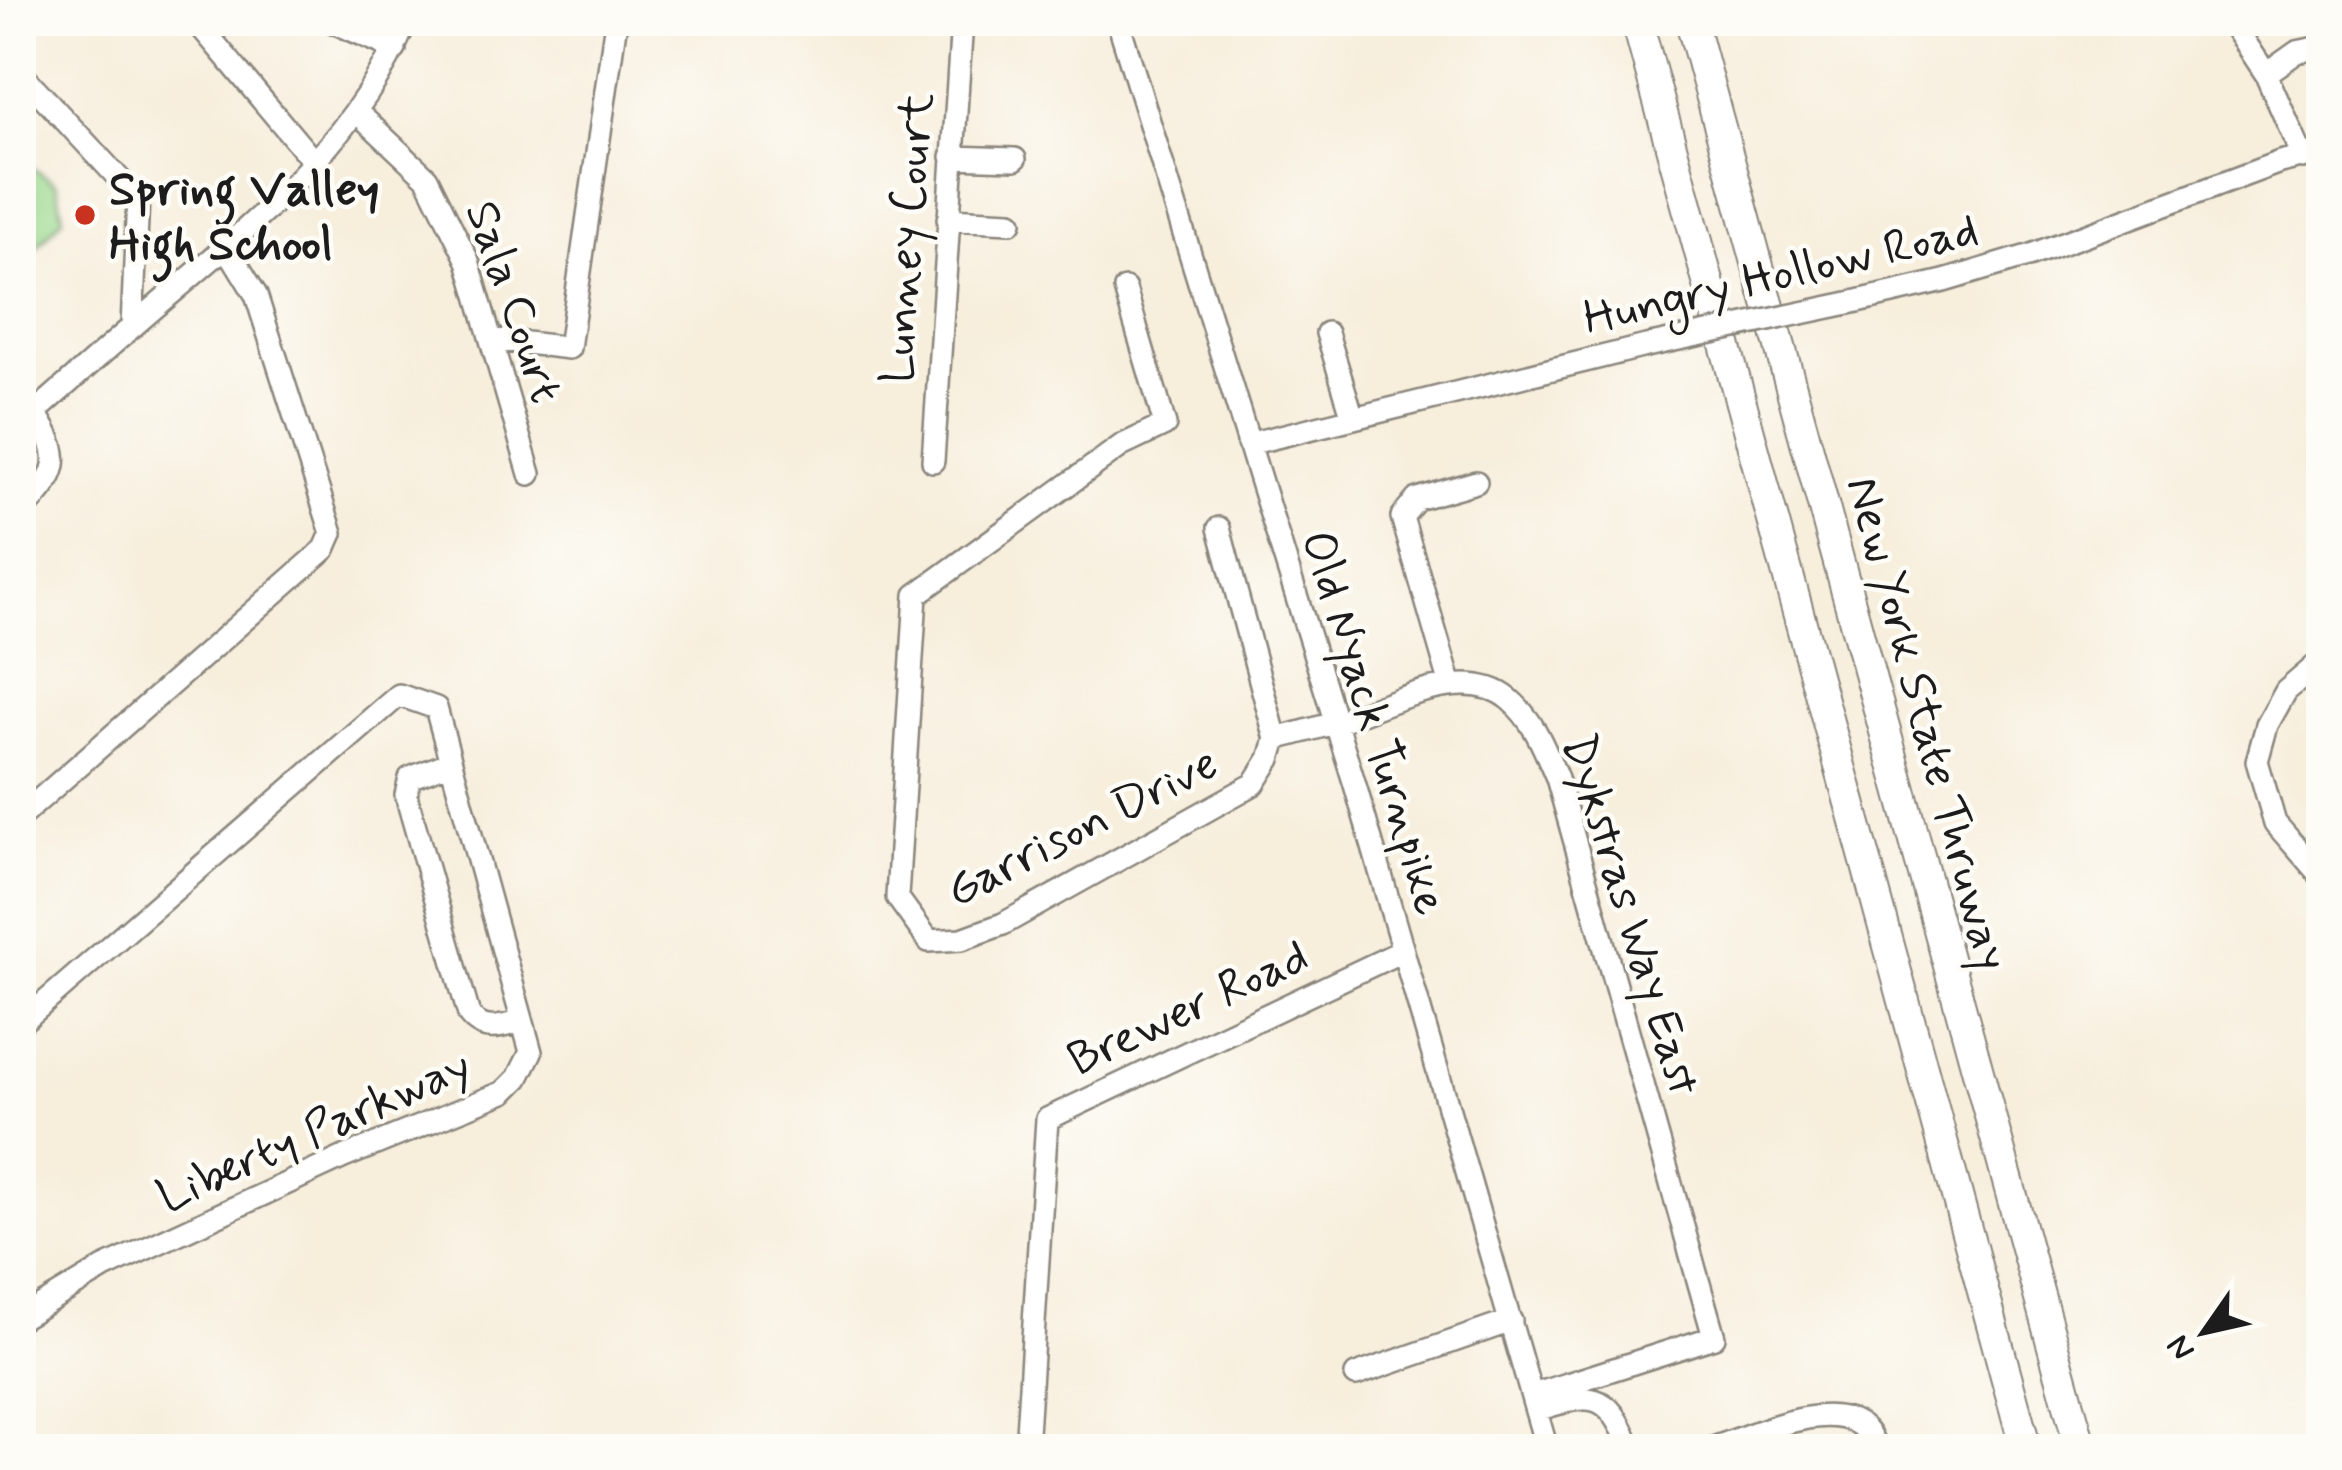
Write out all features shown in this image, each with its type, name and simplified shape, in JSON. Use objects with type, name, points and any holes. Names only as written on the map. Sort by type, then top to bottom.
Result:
[{"type":"highway","name":"New York State Thruway","points":[[1637,21],[2026,1449]]},
{"type":"highway","name":"New York State Thruway","points":[[1691,21],[2080,1449]]},
{"type":"street","points":[[196,21],[314,162]]},
{"type":"street","points":[[331,21],[395,49]]},
{"type":"street","points":[[21,513],[55,469],[57,455],[51,438],[28,419],[226,246],[314,162],[358,113],[406,21]]},
{"type":"street","points":[[492,339],[569,348],[616,21]]},
{"type":"street","name":"Lunney Court","points":[[933,461],[962,21]]},
{"type":"street","name":"Old Nyack Turnpike","points":[[1118,21],[1335,723],[1547,1449]]},
{"type":"street","points":[[2231,21],[2312,155]]},
{"type":"street","points":[[2266,74],[2297,52],[2321,47]]},
{"type":"street","points":[[21,73],[138,199],[132,326]]},
{"type":"street","name":"Sala Court","points":[[358,113],[427,178],[468,261],[530,474]]},
{"type":"street","name":"Hungry Hollow Road","points":[[1248,444],[1646,346],[1849,303],[2031,255],[2279,162],[2312,155]]},
{"type":"street","points":[[952,157],[1015,159]]},
{"type":"street","points":[[948,219],[1011,222]]},
{"type":"street","points":[[21,817],[325,549],[332,533],[256,295],[226,246]]},
{"type":"street","name":"Garrison Drive","points":[[1125,289],[1165,425],[1121,446],[916,595],[897,897],[929,941],[962,939],[1003,924],[1254,784],[1276,739],[1219,528]]},
{"type":"street","points":[[1327,333],[1353,418]]},
{"type":"street","points":[[1451,686],[1402,517],[1418,499],[1476,482]]},
{"type":"street","points":[[2321,661],[2286,692],[2267,725],[2257,761],[2275,823],[2321,876]]},
{"type":"street","name":"Dykstras Way East","points":[[1335,723],[1421,691],[1461,684],[1505,695],[1535,727],[1558,778],[1714,1337],[1535,1402]]},
{"type":"street","name":"Liberty Parkway","points":[[21,1024],[399,695],[436,708],[531,1052],[518,1078],[505,1092],[344,1157],[104,1268],[21,1318]]},
{"type":"street","name":"Garrison Drive","points":[[1276,739],[1335,723]]},
{"type":"street","points":[[451,762],[410,778],[406,794],[469,1015],[493,1029],[522,1021]]},
{"type":"street","name":"Brewer Road","points":[[1026,1449],[1047,1119],[1402,951]]},
{"type":"street","points":[[1357,1375],[1511,1321]]},
{"type":"street","points":[[1535,1402],[1596,1398],[1621,1423],[1631,1449],[1648,1449]]},
{"type":"street","points":[[1710,1449],[1815,1415],[1835,1414],[1855,1421],[1873,1439],[1876,1449]]},
{"type":"green space","points":[[21,160],[57,185],[63,218],[21,265]]},
{"type":"place","name":"Spring Valley High School","points":[[85,215]]}]
